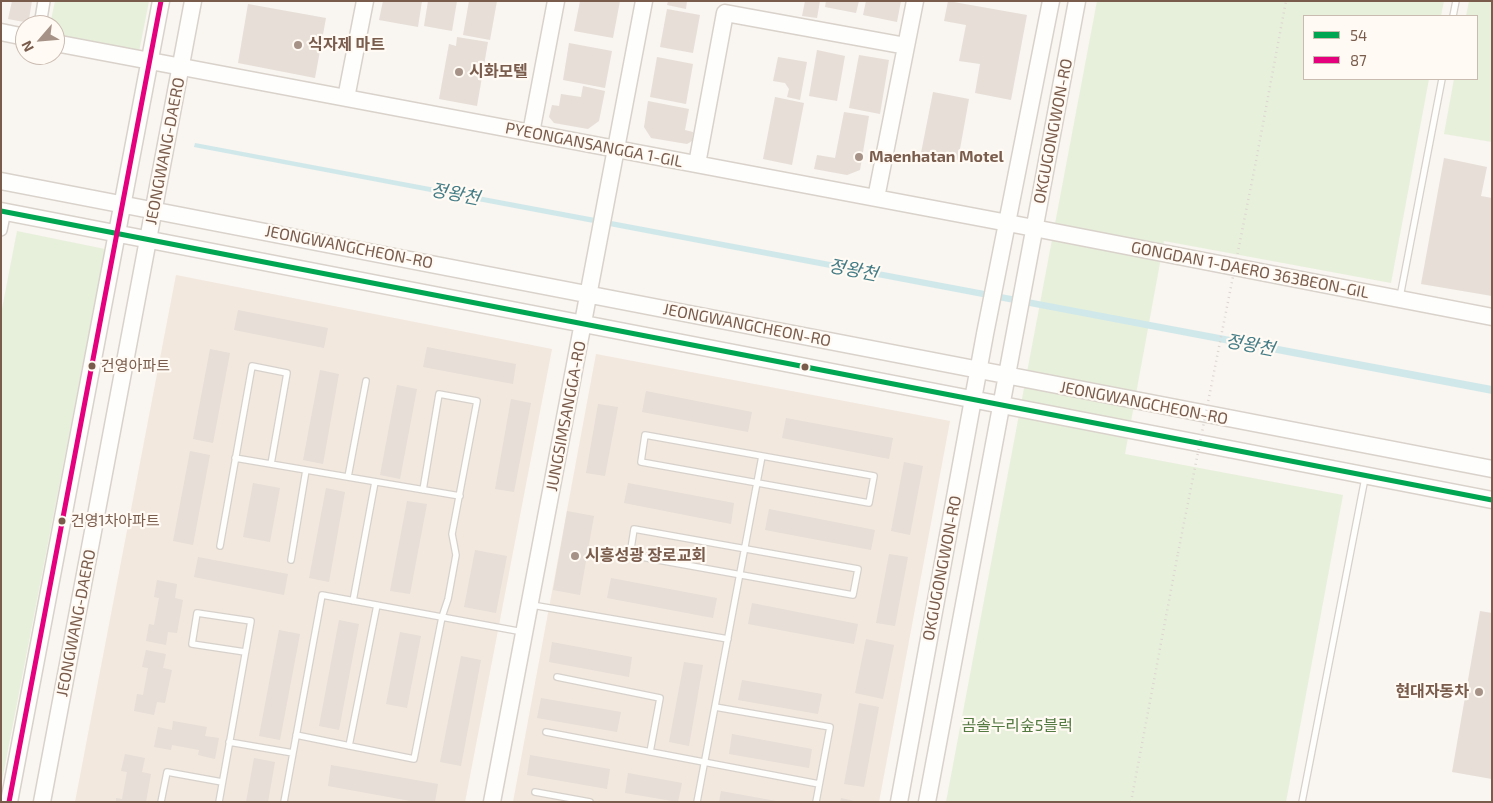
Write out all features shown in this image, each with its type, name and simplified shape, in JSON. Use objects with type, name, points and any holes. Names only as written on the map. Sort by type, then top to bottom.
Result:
[{"type":"street","points":[[42,15],[44,1]]},
{"type":"street","name":"JEONGWANG-DAERO","points":[[9,802],[161,1]]},
{"type":"street","name":"JEONGWANG-DAERO","points":[[42,802],[193,1]]},
{"type":"street","points":[[346,98],[365,1]]},
{"type":"street","points":[[531,133],[556,1]]},
{"type":"street","name":"JUNGSIMSANGGA-RO","points":[[492,802],[644,1]]},
{"type":"street","points":[[876,198],[915,1]]},
{"type":"street","name":"OKGUGONGWON-RO","points":[[899,802],[985,334],[1002,256],[1050,1]]},
{"type":"street","name":"OKGUGONGWON-RO","points":[[927,802],[1077,1]]},
{"type":"street","points":[[696,164],[725,13],[906,46]]},
{"type":"street","points":[[1,32],[15,35]]},
{"type":"street","name":"PYEONGANSANGGA 1-GIL","points":[[65,45],[1008,223]]},
{"type":"street","name":"JEONGWANGCHEON-RO","points":[[1,181],[1492,469]]},
{"type":"street","points":[[1,230],[3,211]]},
{"type":"street","name":"JEONGWANGCHEON-RO","points":[[3,211],[1492,500]]},
{"type":"street","name":"GONGDAN 1-DAERO 363BEON-GIL","points":[[1008,223],[1492,317]]},
{"type":"lane","points":[[1454,15],[1456,1]]},
{"type":"lane","points":[[1400,299],[1442,80]]},
{"type":"lane","points":[[220,546],[252,366],[287,373],[271,464]]},
{"type":"lane","points":[[348,477],[366,381]]},
{"type":"lane","points":[[296,735],[414,759],[456,555],[452,534],[476,401],[439,394],[423,490]]},
{"type":"lane","points":[[645,435],[762,456],[874,476],[869,503],[640,462],[645,435]]},
{"type":"lane","points":[[697,802],[762,456]]},
{"type":"lane","points":[[235,458],[460,496]]},
{"type":"lane","points":[[291,560],[306,470]]},
{"type":"lane","points":[[1302,802],[1366,476]]},
{"type":"lane","points":[[353,601],[376,482]]},
{"type":"lane","points":[[634,529],[744,549],[858,569],[853,595],[630,555],[634,529]]},
{"type":"lane","points":[[284,802],[322,595],[524,632]]},
{"type":"lane","points":[[349,746],[376,605]]},
{"type":"lane","points":[[530,605],[728,639]]},
{"type":"lane","points":[[219,802],[222,782],[245,652],[250,621],[197,613],[192,644],[245,652]]},
{"type":"lane","points":[[557,677],[660,698],[650,752]]},
{"type":"lane","points":[[715,707],[830,727],[816,802]]},
{"type":"lane","points":[[546,732],[819,784]]},
{"type":"lane","points":[[229,742],[293,753]]},
{"type":"lane","points":[[161,802],[167,772],[222,782]]},
{"type":"lane","points":[[535,792],[590,802]]},
{"type":"path","points":[[1131,802],[1286,1]]},
{"type":"shaded area","points":[[176,275],[552,349],[465,802],[75,802]]},
{"type":"shaded area","points":[[596,354],[950,421],[879,802],[513,802]]},
{"type":"green space","points":[[55,1],[149,1],[139,52],[65,37],[65,15],[52,15]]},
{"type":"green space","name":"곰솔누리숲5블럭","points":[[1097,1],[1444,1],[1441,15],[1303,15],[1303,80],[1429,80],[1391,283],[1164,241],[1125,454],[1343,495],[1286,802],[946,802]]},
{"type":"green space","points":[[1469,1],[1492,1],[1492,142],[1444,134],[1454,80],[1478,80],[1478,15],[1466,15]]},
{"type":"green space","points":[[17,231],[105,249],[1,786],[1,314]]},
{"type":"water","name":"정왕천","points":[[195,143],[1492,386],[1492,394],[194,147]]},
{"type":"building","points":[[12,1],[32,1],[30,15],[15,15],[15,20],[8,19]]},
{"type":"building","points":[[383,1],[422,1],[418,27],[379,20]]},
{"type":"building","points":[[428,1],[457,1],[452,31],[424,26]]},
{"type":"building","points":[[469,1],[497,1],[490,40],[463,35]]},
{"type":"building","points":[[580,1],[620,1],[613,38],[574,31]]},
{"type":"building","points":[[668,1],[687,1],[686,9],[667,5]]},
{"type":"building","points":[[805,1],[820,1],[817,18],[802,16]]},
{"type":"building","points":[[826,1],[859,1],[856,13],[825,7]]},
{"type":"building","points":[[866,1],[901,1],[897,22],[863,15]]},
{"type":"building","points":[[948,1],[1027,15],[1011,100],[975,93],[980,64],[959,61],[966,25],[944,21]]},
{"type":"building","points":[[248,4],[326,18],[315,78],[238,63]]},
{"type":"building","points":[[667,9],[700,15],[693,53],[660,47]]},
{"type":"building","points":[[457,37],[488,42],[477,106],[439,99],[449,44],[456,46]]},
{"type":"building","points":[[569,43],[612,51],[605,88],[563,80]]},
{"type":"building","points":[[817,50],[845,56],[837,101],[809,96]]},
{"type":"building","points":[[859,55],[889,60],[880,114],[849,108]]},
{"type":"building","points":[[657,57],[693,64],[686,104],[650,97]]},
{"type":"building","points":[[778,57],[807,62],[800,100],[787,97],[789,89],[785,83],[773,81]]},
{"type":"building","points":[[583,86],[605,91],[599,121],[588,129],[554,123],[549,117],[552,105],[559,106],[561,94],[581,97]]},
{"type":"building","points":[[933,92],[969,99],[958,160],[921,153]]},
{"type":"building","points":[[775,97],[804,103],[792,165],[763,159]]},
{"type":"building","points":[[648,101],[689,109],[685,130],[693,132],[692,141],[687,144],[651,138],[644,127]]},
{"type":"building","points":[[844,112],[869,116],[860,170],[847,175],[814,169],[817,155],[835,158]]},
{"type":"building","points":[[1444,158],[1487,167],[1481,196],[1492,198],[1492,296],[1421,284]]},
{"type":"building","points":[[238,310],[328,328],[324,348],[234,330]]},
{"type":"building","points":[[427,347],[516,364],[513,384],[423,367]]},
{"type":"building","points":[[210,349],[230,353],[213,443],[193,439]]},
{"type":"building","points":[[320,370],[339,374],[323,464],[303,460]]},
{"type":"building","points":[[397,385],[417,389],[400,479],[380,475]]},
{"type":"building","points":[[646,391],[752,412],[748,432],[642,412]]},
{"type":"building","points":[[511,399],[531,403],[514,492],[495,489]]},
{"type":"building","points":[[598,404],[618,407],[605,476],[586,473]]},
{"type":"building","points":[[786,418],[893,438],[889,459],[782,438]]},
{"type":"building","points":[[190,451],[210,455],[193,545],[173,541]]},
{"type":"building","points":[[904,462],[923,466],[910,535],[891,531]]},
{"type":"building","points":[[253,483],[280,488],[270,542],[243,537]]},
{"type":"building","points":[[628,483],[734,503],[731,524],[624,503]]},
{"type":"building","points":[[326,488],[345,492],[329,582],[309,578]]},
{"type":"building","points":[[407,501],[427,504],[410,594],[390,591]]},
{"type":"building","points":[[769,509],[875,530],[871,550],[765,530]]},
{"type":"building","points":[[567,511],[594,516],[580,595],[553,590]]},
{"type":"building","points":[[475,550],[507,556],[496,613],[464,607]]},
{"type":"building","points":[[889,554],[908,557],[895,626],[876,623]]},
{"type":"building","points":[[198,557],[288,574],[284,595],[194,577]]},
{"type":"building","points":[[611,578],[717,598],[713,618],[607,598]]},
{"type":"building","points":[[157,580],[177,584],[175,598],[183,600],[177,633],[168,632],[166,645],[146,641],[149,624],[154,625],[159,598],[154,597]]},
{"type":"building","points":[[752,603],[858,624],[854,644],[748,624]]},
{"type":"building","name":"현대자동차","points":[[1480,611],[1492,613],[1492,779],[1452,772]]},
{"type":"building","points":[[339,620],[359,624],[339,730],[319,726]]},
{"type":"building","points":[[279,630],[300,634],[280,740],[259,736]]},
{"type":"building","points":[[400,632],[421,636],[407,708],[386,704]]},
{"type":"building","points":[[866,639],[894,645],[883,699],[855,693]]},
{"type":"building","points":[[552,642],[632,657],[629,677],[549,662]]},
{"type":"building","points":[[146,650],[166,654],[163,668],[172,670],[165,703],[157,702],[154,715],[134,711],[137,694],[143,695],[148,668],[142,667]]},
{"type":"building","points":[[461,656],[481,660],[461,766],[440,762]]},
{"type":"building","points":[[684,662],[703,665],[689,746],[669,742]]},
{"type":"building","points":[[742,680],[822,694],[818,714],[738,700]]},
{"type":"building","points":[[541,698],[621,712],[617,732],[537,718]]},
{"type":"building","points":[[859,703],[879,707],[864,787],[844,784]]},
{"type":"building","points":[[173,721],[207,727],[205,736],[219,738],[215,759],[198,755],[199,750],[172,745],[171,750],[154,747],[158,727],[172,730]]},
{"type":"building","points":[[732,734],[812,749],[809,768],[729,754]]},
{"type":"building","points":[[125,754],[145,758],[142,772],[151,774],[146,802],[116,802],[116,798],[122,799],[127,772],[121,771]]},
{"type":"building","points":[[530,755],[610,769],[607,789],[527,775]]},
{"type":"building","points":[[254,758],[275,762],[268,802],[246,802]]},
{"type":"building","points":[[331,765],[438,784],[435,802],[416,802],[328,786]]},
{"type":"building","points":[[628,773],[682,783],[678,802],[625,793]]},
{"type":"building","points":[[721,791],[776,801],[776,802],[719,802]]},
{"type":"building","points":[[841,798],[854,801],[854,802],[840,802]]},
{"type":"transit line","name":"87","points":[[9,802],[161,1]]},
{"type":"transit line","name":"54","points":[[1,211],[1492,500]]},
{"type":"place","name":"식자제 마트","points":[[298,45]]},
{"type":"place","name":"시화모텔","points":[[459,72]]},
{"type":"place","name":"Maenhatan Motel","points":[[859,157]]},
{"type":"place","name":"건영아파트","points":[[92,366]]},
{"type":"place","name":"건영1차아파트","points":[[62,521]]},
{"type":"place","name":"시흥성광 장로교회","points":[[575,556]]},
{"type":"place","name":"현대자동차","points":[[1479,692]]}]
